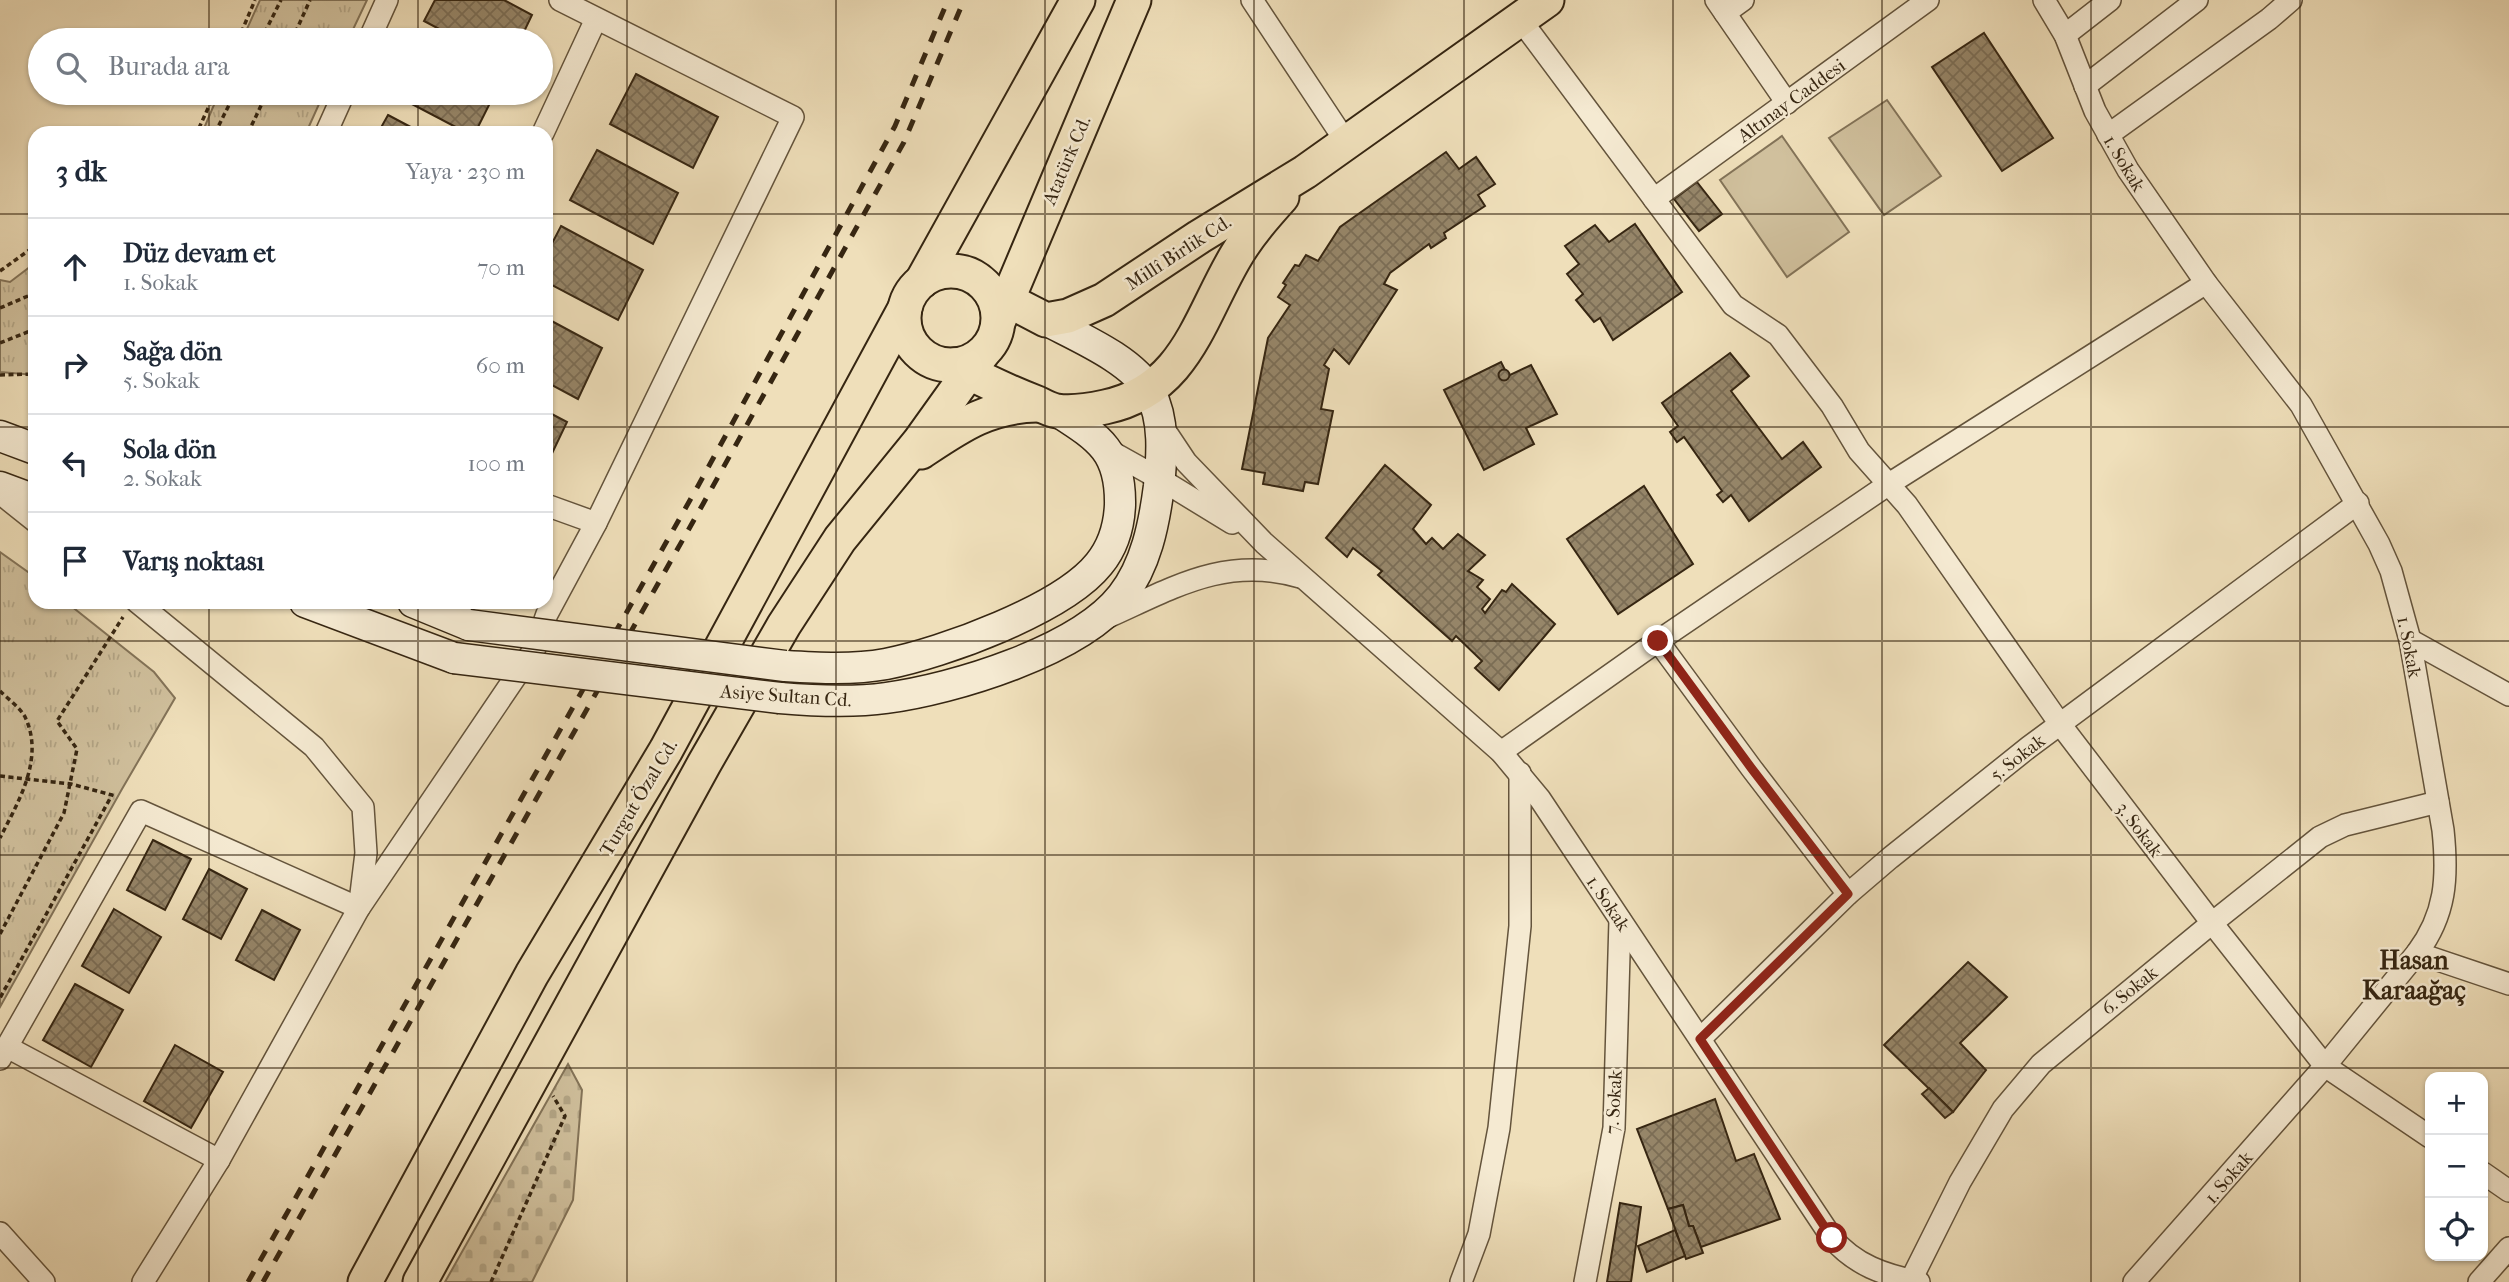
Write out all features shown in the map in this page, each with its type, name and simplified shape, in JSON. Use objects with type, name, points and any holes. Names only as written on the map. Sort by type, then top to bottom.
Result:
[{"type":"main road","points":[[1078,0],[914,294],[904,324],[908,339],[918,352],[930,361],[945,366],[969,364],[1081,426],[1108,450]]},
{"type":"main road","name":"Atatürk Cd.","points":[[998,303],[1134,0]]},
{"type":"main road","name":"Millî Birlik Cd.","points":[[1046,320],[1078,313],[1104,300],[1199,237],[1305,172],[1547,0]]},
{"type":"main road","name":"Millî Birlik Cd.","points":[[896,470],[972,419],[1006,408],[1154,405],[1236,256],[1256,226],[1305,172]]},
{"type":"main road","points":[[914,294],[937,273],[966,273],[980,280],[998,303],[1046,320],[1109,355],[1133,372],[1154,405]]},
{"type":"main road","name":"Turgut Özal Cd.","points":[[365,1282],[532,974],[666,750],[914,294]]},
{"type":"main road","points":[[969,364],[996,335],[998,303]]},
{"type":"main road","name":"Turgut Özal Cd.","points":[[420,1282],[704,764],[784,625],[840,539],[896,470],[969,364]]},
{"type":"main road","name":"Asiye Sultan Cd.","points":[[324,609],[454,658],[780,698],[852,701],[935,689],[1002,667],[1056,644],[1090,625],[1121,597],[1141,564],[1162,468],[1154,405]]},
{"type":"main road","name":"Asiye Sultan Cd.","points":[[430,609],[469,625],[785,666],[852,667],[918,657],[983,634],[1036,609],[1070,590],[1100,564],[1116,533],[1120,494],[1115,463],[1108,450]]},
{"type":"main road","points":[[0,487],[28,497]]},
{"type":"street","points":[[374,28],[387,0]]},
{"type":"street","points":[[553,603],[596,523],[793,117],[560,0]]},
{"type":"street","points":[[1252,0],[1346,142]]},
{"type":"street","points":[[1743,0],[1720,7],[1787,103]]},
{"type":"street","name":"Altınay Caddesi","points":[[1654,200],[1927,0]]},
{"type":"street","name":"1. Sokak","points":[[2044,0],[2065,35],[2108,135],[2155,212],[2206,283],[2301,405],[2358,503],[2391,571],[2410,640],[2445,854],[2443,901],[2430,936],[2417,954],[2325,1066],[2134,1282]]},
{"type":"street","points":[[2065,35],[2110,0]]},
{"type":"street","points":[[2085,86],[2197,0]]},
{"type":"street","points":[[2108,135],[2269,19],[2291,0]]},
{"type":"street","points":[[545,126],[596,19]]},
{"type":"street","name":"3. Sokak","points":[[1520,19],[1733,305],[1778,335],[1832,406],[1859,451],[1907,505],[2060,724],[2325,1066],[2427,1135]]},
{"type":"street","points":[[329,126],[339,105]]},
{"type":"street","points":[[1501,752],[1658,641],[1889,484],[2206,283]]},
{"type":"street","points":[[1108,450],[1162,468],[1264,543]]},
{"type":"street","points":[[1120,494],[1129,477],[1162,468]]},
{"type":"street","points":[[1162,468],[1264,543]]},
{"type":"street","points":[[0,494],[28,516]]},
{"type":"street","name":"5. Sokak","points":[[1700,1039],[1848,894],[2060,724],[2358,503]]},
{"type":"street","points":[[553,508],[596,523]]},
{"type":"street","name":"1. Sokak","points":[[1264,543],[1501,752],[1520,773],[1838,1245],[1857,1261],[1871,1268],[1913,1281]]},
{"type":"street","points":[[1090,625],[1181,585],[1222,572],[1244,568],[1265,569],[1305,578]]},
{"type":"street","points":[[134,609],[314,747],[363,807],[366,853],[359,908]]},
{"type":"street","points":[[143,1282],[219,1160],[359,908],[535,648],[550,609]]},
{"type":"street","points":[[2410,640],[2509,695]]},
{"type":"street","points":[[1658,641],[1848,894]]},
{"type":"street","points":[[1461,1282],[1479,1234],[1499,1128],[1520,926],[1520,773]]},
{"type":"street","name":"6. Sokak","points":[[1913,1281],[1960,1182],[2003,1110],[2041,1064],[2320,837],[2345,825],[2438,802]]},
{"type":"street","points":[[219,1160],[4,1054],[141,811],[359,908]]},
{"type":"street","name":"7. Sokak","points":[[1586,1282],[1614,1128],[1620,919]]},
{"type":"street","points":[[2417,954],[2509,984]]},
{"type":"street","points":[[2488,1176],[2509,1191]]},
{"type":"street","points":[[0,1233],[44,1282]]},
{"type":"street","points":[[2479,1282],[2509,1248]]},
{"type":"path","points":[[243,28],[255,0]]},
{"type":"path","points":[[267,28],[281,0]]},
{"type":"path","points":[[297,28],[310,0]]},
{"type":"path","points":[[200,126],[210,105]]},
{"type":"path","points":[[218,126],[229,105]]},
{"type":"path","points":[[251,126],[261,105]]},
{"type":"path","points":[[0,271],[28,251]]},
{"type":"path","points":[[0,308],[28,296]]},
{"type":"path","points":[[0,343],[28,332]]},
{"type":"path","points":[[0,375],[28,374]]},
{"type":"path","points":[[0,934],[64,813],[76,749],[57,721],[130,609]]},
{"type":"path","points":[[0,691],[26,718],[33,753],[27,779],[0,838]]},
{"type":"path","points":[[0,776],[71,784],[113,795],[0,998]]},
{"type":"path","points":[[491,1282],[565,1116],[538,1070]]},
{"type":"green space","points":[[260,0],[367,0],[354,28],[247,28]]},
{"type":"green space","points":[[1887,100],[1941,176],[1884,215],[1829,138]]},
{"type":"green space","points":[[214,105],[319,105],[309,126],[205,126]]},
{"type":"green space","points":[[1782,136],[1849,232],[1787,277],[1720,180]]},
{"type":"green space","points":[[28,268],[28,374],[0,372],[0,280],[10,282]]},
{"type":"green space","points":[[0,552],[28,572],[28,609],[75,609],[154,672],[175,698],[0,1007]]},
{"type":"green space","points":[[568,1064],[582,1090],[573,1200],[532,1282],[445,1282]]},
{"type":"building","points":[[435,0],[504,0],[532,15],[526,28],[437,28],[424,21]]},
{"type":"building","points":[[1984,33],[2053,138],[2002,171],[1932,67]]},
{"type":"building","points":[[636,74],[718,117],[693,168],[610,124]]},
{"type":"building","points":[[414,105],[489,105],[478,126],[454,126]]},
{"type":"building","points":[[388,115],[409,126],[382,126]]},
{"type":"building","points":[[597,150],[678,193],[653,244],[570,200]]},
{"type":"building","points":[[1446,152],[1459,169],[1476,157],[1495,184],[1478,195],[1485,206],[1444,233],[1446,238],[1431,248],[1429,244],[1390,273],[1384,284],[1397,290],[1349,364],[1334,349],[1324,365],[1329,369],[1321,409],[1333,411],[1318,484],[1305,482],[1303,491],[1263,484],[1265,473],[1242,469],[1268,338],[1290,305],[1278,297],[1286,285],[1283,283],[1295,265],[1299,266],[1306,255],[1318,261],[1340,227]]},
{"type":"building","points":[[1697,182],[1722,214],[1699,231],[1674,199]]},
{"type":"building","points":[[1635,224],[1682,292],[1613,340],[1600,318],[1594,322],[1576,300],[1583,294],[1567,274],[1579,264],[1565,246],[1595,225],[1609,242]]},
{"type":"building","points":[[561,226],[643,270],[618,320],[553,286],[553,241]]},
{"type":"building","points":[[553,322],[602,348],[578,399],[553,386]]},
{"type":"building","points":[[1730,353],[1749,376],[1731,391],[1782,459],[1803,442],[1821,467],[1749,521],[1731,495],[1723,502],[1717,495],[1722,491],[1684,437],[1677,442],[1670,432],[1678,426],[1662,403]]},
{"type":"building","points":[[1501,362],[1508,376],[1531,365],[1557,414],[1526,428],[1534,444],[1484,470],[1444,390]]},
{"type":"building","points":[[1504,370],[1508,371],[1508,379],[1504,380],[1500,379],[1499,375],[1500,371]]},
{"type":"building","points":[[553,415],[567,422],[553,451]]},
{"type":"building","points":[[1385,465],[1431,505],[1413,529],[1426,544],[1432,538],[1443,549],[1458,534],[1485,555],[1468,571],[1483,580],[1477,587],[1490,599],[1482,609],[1485,613],[1502,590],[1506,592],[1512,584],[1555,624],[1499,690],[1475,668],[1482,661],[1456,636],[1452,641],[1378,575],[1382,571],[1353,548],[1347,557],[1326,538]]},
{"type":"building","points":[[1644,486],[1693,564],[1618,614],[1567,539]]},
{"type":"building","points":[[153,840],[191,859],[165,910],[127,890]]},
{"type":"building","points":[[209,869],[247,889],[221,939],[183,919]]},
{"type":"building","points":[[114,909],[161,937],[129,993],[82,966]]},
{"type":"building","points":[[262,910],[300,930],[274,980],[236,960]]},
{"type":"building","points":[[1968,962],[2007,997],[1960,1043],[1986,1070],[1953,1112],[1884,1045]]},
{"type":"building","points":[[75,984],[123,1010],[91,1067],[43,1040]]},
{"type":"building","points":[[175,1045],[223,1072],[191,1128],[144,1101]]},
{"type":"building","points":[[1929,1088],[1953,1112],[1945,1118],[1922,1094]]},
{"type":"building","points":[[1715,1099],[1736,1161],[1754,1154],[1780,1219],[1701,1247],[1693,1226],[1689,1226],[1683,1205],[1668,1209],[1637,1129]]},
{"type":"building","points":[[1620,1203],[1641,1207],[1631,1282],[1607,1282]]},
{"type":"building","points":[[1683,1205],[1689,1226],[1693,1226],[1703,1253],[1686,1259],[1668,1209]]},
{"type":"building","points":[[1675,1230],[1685,1256],[1647,1272],[1638,1246]]},
{"type":"railway","points":[[248,1282],[698,486],[895,126],[948,0]]},
{"type":"railway","points":[[263,1282],[703,504],[904,142],[964,0]]},
{"type":"district","name":"Hasan Karaağaç","points":[[2414,975]]},
{"type":"route","points":[[1658,641],[1848,894],[1700,1039],[1832,1238]]}]
